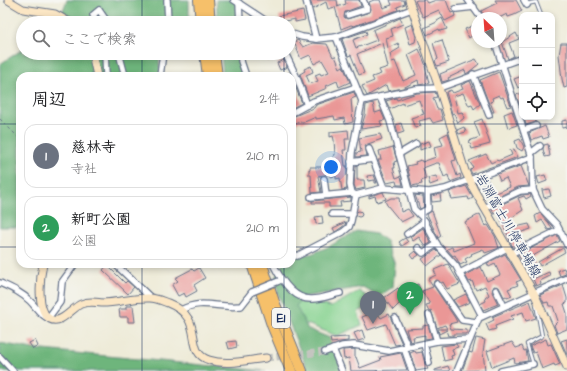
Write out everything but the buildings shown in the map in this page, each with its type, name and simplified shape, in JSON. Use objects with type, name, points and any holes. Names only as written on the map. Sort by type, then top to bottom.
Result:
[{"type":"highway","points":[[199,0],[200,16]]},
{"type":"highway","points":[[208,0],[209,16]]},
{"type":"highway","points":[[205,60],[207,72]]},
{"type":"highway","points":[[215,60],[216,72]]},
{"type":"highway","name":"E1","points":[[253,268],[272,325],[291,371]]},
{"type":"highway","name":"E1","points":[[263,268],[274,302],[302,371]]},
{"type":"street","points":[[8,0],[23,9],[55,14],[59,16]]},
{"type":"street","points":[[168,0],[168,16]]},
{"type":"street","points":[[306,0],[316,39]]},
{"type":"street","name":"岩淵富士川停車場線","points":[[409,0],[470,180],[484,208],[534,294],[567,367]]},
{"type":"street","points":[[348,15],[366,9],[365,1]]},
{"type":"street","points":[[470,1],[477,12]]},
{"type":"street","points":[[237,2],[239,16]]},
{"type":"street","points":[[237,2],[259,16]]},
{"type":"street","points":[[456,9],[474,7]]},
{"type":"street","points":[[296,35],[316,39],[336,37],[412,9]]},
{"type":"street","points":[[94,16],[99,10],[103,16]]},
{"type":"street","points":[[296,256],[343,232],[349,227],[353,214],[354,194],[350,185],[351,162],[357,121],[362,101],[336,37]]},
{"type":"street","points":[[497,48],[504,64],[531,155],[533,190],[542,209],[559,230],[567,245]]},
{"type":"street","points":[[362,101],[416,89],[440,88],[473,74],[519,59]]},
{"type":"street","points":[[94,60],[96,72]]},
{"type":"street","points":[[105,60],[106,72]]},
{"type":"street","points":[[121,60],[124,72]]},
{"type":"street","points":[[161,72],[163,60]]},
{"type":"street","points":[[241,60],[245,72]]},
{"type":"street","points":[[288,60],[294,72]]},
{"type":"street","points":[[473,74],[489,115]]},
{"type":"street","points":[[296,76],[307,105]]},
{"type":"street","points":[[296,110],[332,94],[356,87]]},
{"type":"street","points":[[380,97],[390,121],[414,209],[425,221],[437,244],[456,266],[482,316]]},
{"type":"street","points":[[524,130],[536,126]]},
{"type":"street","points":[[399,154],[416,144]]},
{"type":"street","points":[[311,197],[354,194],[384,188],[427,192],[445,190],[531,155],[540,146]]},
{"type":"street","points":[[369,149],[384,188]]},
{"type":"street","points":[[351,162],[373,159]]},
{"type":"street","points":[[324,179],[326,195]]},
{"type":"street","points":[[484,208],[520,191],[533,190]]},
{"type":"street","points":[[419,214],[428,209],[427,192]]},
{"type":"street","points":[[332,214],[353,214]]},
{"type":"street","points":[[407,234],[425,221]]},
{"type":"street","points":[[460,273],[559,230]]},
{"type":"street","points":[[418,248],[423,254],[437,244]]},
{"type":"street","points":[[43,268],[39,284],[44,310],[48,318]]},
{"type":"street","points":[[48,318],[60,302],[62,282],[72,268]]},
{"type":"street","points":[[118,268],[151,298],[181,310],[191,322],[194,330],[194,345],[202,356],[209,360],[223,363],[266,358]]},
{"type":"street","points":[[276,268],[281,281],[296,293],[310,300],[340,293]]},
{"type":"street","points":[[457,371],[476,322],[482,316],[567,278]]},
{"type":"street","points":[[181,310],[190,305],[201,303],[225,308],[241,306],[252,292],[281,281]]},
{"type":"street","points":[[0,283],[18,291],[31,302],[41,315],[54,320],[60,319],[85,303],[112,303],[151,298]]},
{"type":"street","points":[[437,284],[462,320],[476,322]]},
{"type":"street","points":[[496,290],[504,306]]},
{"type":"street","points":[[429,315],[437,342]]},
{"type":"street","points":[[395,318],[406,348],[412,371]]},
{"type":"street","points":[[325,352],[342,346],[354,345],[383,352],[437,342],[470,339]]},
{"type":"street","points":[[424,344],[429,363]]},
{"type":"street","points":[[333,349],[342,371]]},
{"type":"street","points":[[0,357],[13,371]]},
{"type":"street","points":[[502,371],[532,364]]},
{"type":"lane","points":[[526,2],[536,2],[540,12]]},
{"type":"lane","points":[[532,364],[528,344],[542,336],[534,294]]},
{"type":"path","points":[[0,119],[16,135]]},
{"type":"green space","points":[[67,0],[189,0],[189,16],[61,16]]},
{"type":"green space","points":[[216,0],[241,0],[239,16],[217,16]]},
{"type":"green space","points":[[16,54],[16,60],[159,60],[160,72],[16,72],[16,227],[0,227],[0,64]]},
{"type":"green space","points":[[222,60],[241,60],[242,72],[223,72]]},
{"type":"green space","points":[[356,231],[376,234],[386,241],[395,265],[393,287],[378,297],[363,287],[303,297],[296,306],[308,329],[330,338],[342,371],[308,371],[278,294],[276,276],[281,268],[296,268],[296,255],[311,254],[328,247]]},
{"type":"green space","points":[[359,291],[372,300],[371,305],[358,312],[362,325],[337,336],[302,322],[294,302],[316,303],[331,307]]},
{"type":"green space","points":[[0,343],[33,349],[266,371],[0,371]]},
{"type":"tunnel","points":[[266,358],[325,352]]},
{"type":"place","name":"新町公園","points":[[410,315]]},
{"type":"place","name":"慈林寺","points":[[373,324]]}]
